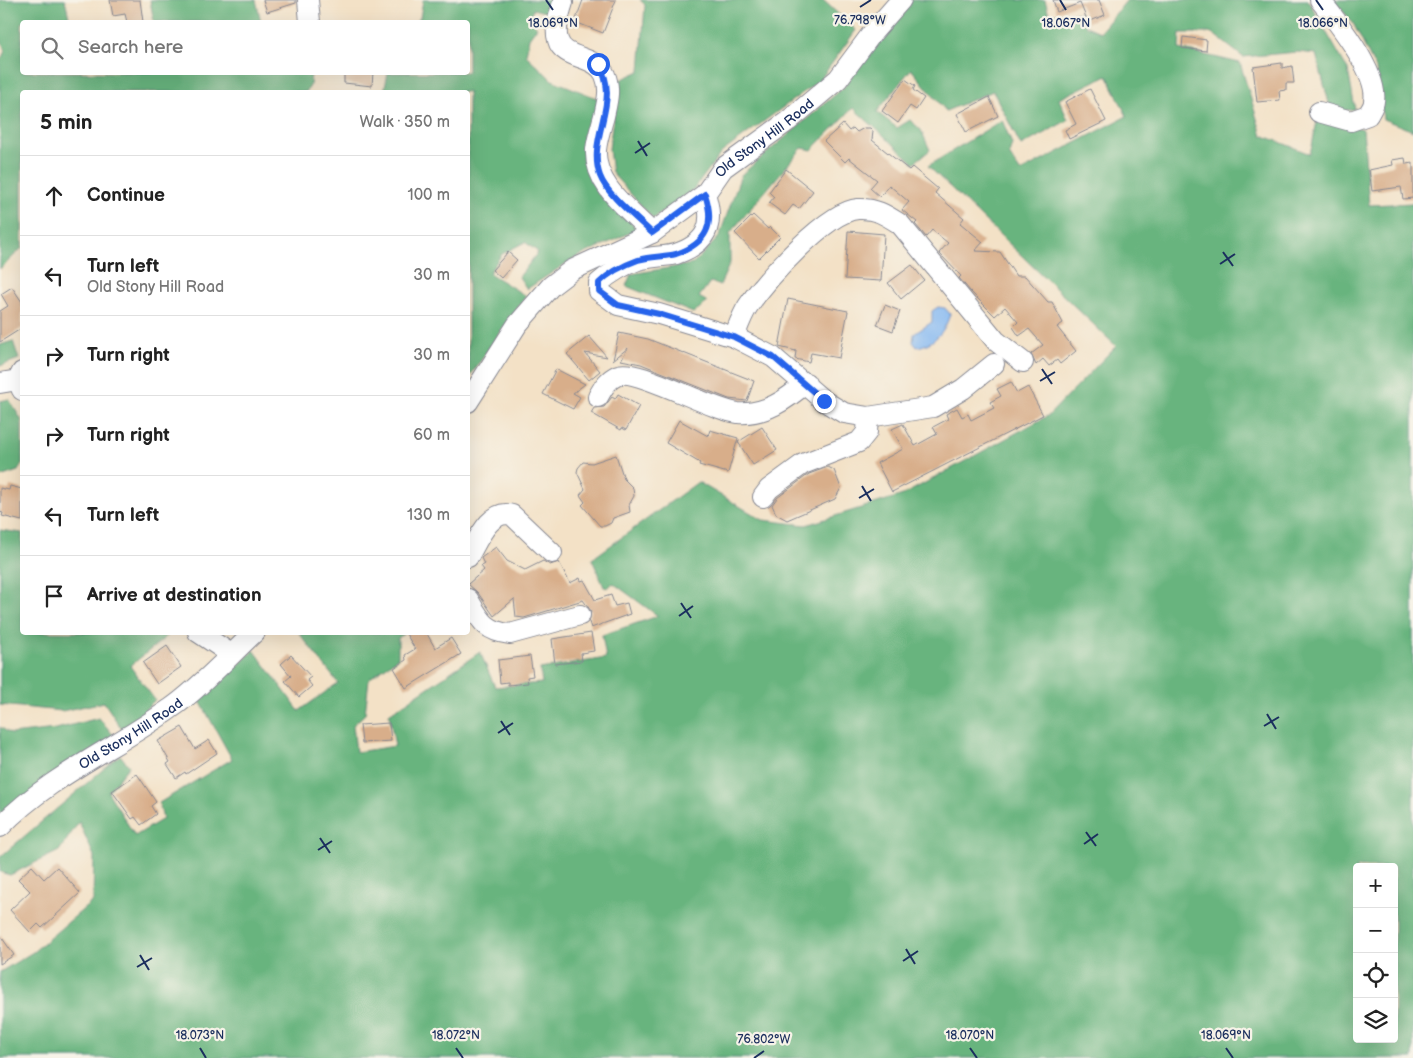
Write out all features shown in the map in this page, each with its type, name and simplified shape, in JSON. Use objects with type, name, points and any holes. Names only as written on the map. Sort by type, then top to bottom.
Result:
[{"type":"street","points":[[308,0],[310,20]]},
{"type":"street","name":"Old Stony Hill Road","points":[[470,399],[517,324],[551,286],[572,270],[652,233],[705,194],[723,168],[788,121],[838,79],[873,32],[901,0]]},
{"type":"street","points":[[1319,112],[1351,121],[1368,115],[1374,102],[1373,85],[1347,34],[1320,0]]},
{"type":"street","points":[[563,2],[557,30],[558,41],[564,49],[598,64],[605,74],[609,92],[596,151],[600,177],[652,233]]},
{"type":"street","points":[[705,194],[710,209],[710,221],[707,232],[696,245],[676,254],[639,260],[618,269],[599,283],[599,291],[618,305],[659,314],[734,337],[773,357],[806,383],[824,401],[844,413],[868,417],[933,407],[963,389],[994,364]]},
{"type":"street","points":[[734,337],[747,308],[775,272],[807,239],[836,219],[857,209],[880,211],[900,224],[996,342],[1023,362]]},
{"type":"street","points":[[598,397],[605,384],[619,374],[634,375],[716,409],[739,413],[763,410],[784,402],[806,383]]},
{"type":"street","points":[[763,497],[769,489],[803,464],[859,442],[867,432],[868,417]]},
{"type":"street","points":[[470,555],[491,520],[498,515],[506,513],[512,515],[552,554]]},
{"type":"street","points":[[470,602],[483,625],[498,632],[510,634],[580,616]]},
{"type":"street","points":[[202,635],[231,654]]},
{"type":"street","name":"Old Stony Hill Road","points":[[0,827],[14,812],[56,782],[171,709],[252,635]]},
{"type":"green space","points":[[0,0],[65,0],[70,20],[20,20],[20,75],[311,75],[310,86],[307,90],[20,90],[20,250],[0,269],[0,61],[5,51],[0,37]]},
{"type":"green space","points":[[150,0],[256,0],[261,20],[154,20]]},
{"type":"green space","points":[[423,0],[554,0],[545,12],[533,9],[529,19],[537,27],[529,38],[526,55],[552,80],[599,99],[583,158],[598,190],[638,229],[573,259],[527,289],[519,277],[538,252],[525,242],[502,254],[489,273],[526,296],[470,376],[470,90],[384,90],[388,75],[470,75],[470,20],[418,20],[420,18]]},
{"type":"green space","points":[[640,0],[823,0],[856,30],[820,80],[721,153],[694,189],[653,219],[612,173],[609,149],[618,81],[640,71],[645,5]]},
{"type":"green space","points":[[910,0],[1045,0],[1049,14],[1080,13],[1086,26],[1100,32],[1127,0],[1308,0],[1348,70],[1355,109],[1342,111],[1330,107],[1316,54],[1297,52],[1243,57],[1212,33],[1180,33],[1179,49],[1240,63],[1262,135],[1310,154],[1318,117],[1363,129],[1369,205],[1413,203],[1413,1058],[0,1058],[0,972],[33,952],[93,901],[94,856],[79,822],[59,851],[10,875],[0,872],[0,857],[120,755],[129,766],[108,792],[135,836],[163,819],[159,803],[232,759],[200,701],[254,650],[299,711],[338,683],[301,635],[402,635],[398,638],[398,658],[369,679],[365,714],[353,725],[356,752],[395,746],[389,714],[480,652],[495,687],[542,683],[540,669],[606,658],[602,635],[658,616],[613,583],[608,588],[604,587],[592,559],[698,482],[763,520],[806,525],[903,495],[1049,415],[1116,346],[928,166],[1002,120],[1012,144],[1009,154],[1020,172],[1127,116],[1107,75],[1059,99],[1068,120],[1021,146],[993,91],[946,111],[911,69],[877,112],[897,128],[910,120],[921,130],[930,150],[914,163],[853,108],[812,150],[802,148],[730,233],[730,263],[720,285],[710,282],[699,297],[708,302],[693,313],[626,286],[631,274],[693,264],[719,237],[741,175],[843,88]]},
{"type":"green space","points":[[1333,0],[1413,0],[1413,131],[1383,119],[1376,69],[1353,23]]},
{"type":"green space","points":[[13,341],[19,359],[0,366],[0,345]]},
{"type":"green space","points":[[9,399],[20,418],[20,468],[18,471],[0,477],[0,401]]},
{"type":"green space","points":[[0,530],[20,533],[20,635],[169,635],[130,666],[155,700],[123,731],[104,702],[62,711],[0,705]]},
{"type":"green space","points":[[99,718],[115,737],[0,814],[0,727],[11,734],[56,729]]},
{"type":"water","points":[[938,307],[945,308],[950,314],[945,326],[934,340],[917,347],[913,342],[914,334],[932,322],[932,311]]},
{"type":"building","points":[[110,0],[140,0],[143,20],[126,20],[125,14],[113,16]]},
{"type":"building","points":[[263,0],[296,0],[296,3],[267,12]]},
{"type":"building","points":[[583,0],[616,0],[603,33],[575,22]]},
{"type":"building","points":[[1053,0],[1099,0],[1105,15],[1088,22],[1080,3],[1057,12]]},
{"type":"building","points":[[1183,37],[1207,40],[1206,51],[1182,48]]},
{"type":"building","points":[[1282,63],[1282,68],[1292,66],[1294,83],[1286,83],[1286,90],[1279,91],[1280,100],[1257,102],[1253,67]]},
{"type":"building","points":[[344,75],[373,75],[372,86],[344,83]]},
{"type":"building","points":[[905,79],[915,86],[913,90],[924,98],[916,110],[910,106],[898,123],[882,111]]},
{"type":"building","points":[[1090,89],[1106,121],[1069,139],[1065,130],[1076,124],[1065,102]]},
{"type":"building","points":[[989,97],[998,116],[966,132],[957,114]]},
{"type":"building","points":[[843,124],[849,131],[853,128],[857,132],[864,128],[870,128],[873,131],[872,140],[909,170],[912,167],[938,189],[935,193],[964,218],[960,223],[983,242],[975,251],[1000,252],[1016,276],[1025,276],[1048,302],[1052,302],[1063,323],[1057,327],[1076,351],[1060,364],[1057,360],[1049,366],[1043,359],[1036,365],[1031,354],[1043,345],[1029,329],[1019,336],[1013,327],[1018,322],[1005,307],[995,316],[970,291],[959,278],[961,276],[939,253],[948,243],[932,230],[926,237],[915,224],[917,222],[902,210],[909,202],[889,185],[880,197],[870,188],[877,180],[849,158],[845,162],[824,141]]},
{"type":"building","points":[[1405,158],[1406,164],[1413,163],[1413,198],[1403,199],[1401,187],[1372,191],[1369,170],[1393,165],[1392,160]]},
{"type":"building","points":[[786,169],[813,191],[799,209],[793,205],[785,215],[769,203],[774,197],[769,192]]},
{"type":"building","points":[[753,215],[780,237],[759,258],[735,233]]},
{"type":"building","points":[[848,231],[884,234],[881,281],[845,279]]},
{"type":"building","points":[[508,252],[517,260],[501,278],[492,270]]},
{"type":"building","points":[[912,265],[924,280],[901,299],[888,283]]},
{"type":"building","points":[[12,287],[20,299],[20,329],[0,342],[0,311],[8,306],[1,294]]},
{"type":"building","points":[[788,299],[848,311],[839,358],[811,353],[809,362],[795,359],[796,351],[779,347]]},
{"type":"building","points":[[885,305],[900,311],[893,331],[877,325]]},
{"type":"building","points":[[619,333],[648,339],[754,381],[747,401],[729,399],[641,364],[621,360],[628,348],[613,360]]},
{"type":"building","points":[[589,336],[607,357],[585,353],[600,371],[589,380],[567,354]]},
{"type":"building","points":[[556,369],[585,384],[573,393],[580,397],[573,409],[543,394]]},
{"type":"building","points":[[1011,382],[1017,393],[1028,387],[1043,415],[892,492],[877,463],[903,449],[892,429],[903,424],[915,446],[937,434],[933,427],[948,419],[946,414],[957,408],[962,417],[968,414],[971,420],[994,408],[990,402],[1001,396],[997,389]]},
{"type":"building","points":[[618,394],[639,406],[626,430],[622,428],[621,430],[591,413],[594,408],[604,407],[612,397],[615,399]]},
{"type":"building","points":[[679,420],[708,436],[710,430],[738,438],[728,473],[699,465],[700,463],[666,443]]},
{"type":"building","points":[[762,427],[777,450],[753,465],[738,442]]},
{"type":"building","points":[[616,455],[624,479],[633,488],[634,496],[629,505],[630,512],[613,518],[611,523],[605,526],[600,526],[582,505],[585,502],[580,495],[585,489],[577,472],[583,462],[592,463]]},
{"type":"building","points":[[828,467],[834,470],[841,488],[835,499],[787,520],[776,514],[772,505],[777,498],[809,474]]},
{"type":"building","points":[[10,486],[20,488],[20,520],[2,516],[3,513],[0,512],[0,488],[9,490]]},
{"type":"building","points":[[496,547],[507,561],[525,570],[543,561],[550,565],[559,562],[570,583],[580,578],[581,581],[584,580],[595,600],[611,595],[615,606],[627,603],[630,614],[591,628],[589,622],[591,611],[583,600],[524,618],[516,617],[514,599],[494,616],[478,593],[470,586],[470,582],[484,570],[481,566],[484,564],[481,558]]},
{"type":"building","points":[[591,633],[594,651],[581,653],[582,661],[555,664],[552,639]]},
{"type":"building","points":[[407,635],[428,635],[435,648],[451,638],[461,654],[406,688],[394,668],[406,660],[405,655],[415,649]]},
{"type":"building","points":[[167,646],[181,667],[157,684],[143,663]]},
{"type":"building","points":[[291,655],[311,677],[307,680],[312,686],[299,697],[285,681],[291,676],[281,664]]},
{"type":"building","points":[[530,656],[533,676],[527,677],[528,683],[508,685],[508,682],[500,683],[498,660]]},
{"type":"building","points":[[389,723],[391,741],[362,743],[360,725]]},
{"type":"building","points":[[182,727],[195,749],[209,740],[217,753],[186,774],[185,772],[176,778],[167,764],[170,762],[158,741]]},
{"type":"building","points":[[137,774],[156,802],[151,806],[156,814],[141,825],[135,817],[132,819],[112,791]]},
{"type":"building","points":[[32,866],[44,879],[57,867],[80,893],[42,928],[38,924],[30,932],[10,910],[30,891],[18,879]]},
{"type":"building","points":[[0,935],[14,955],[0,964]]},
{"type":"route","points":[[598,64],[605,74],[609,92],[596,151],[600,177],[652,233],[705,194],[710,209],[710,221],[707,232],[696,245],[676,254],[639,260],[618,269],[599,283],[599,291],[618,305],[659,314],[734,337],[773,357],[806,383],[824,401]]}]
